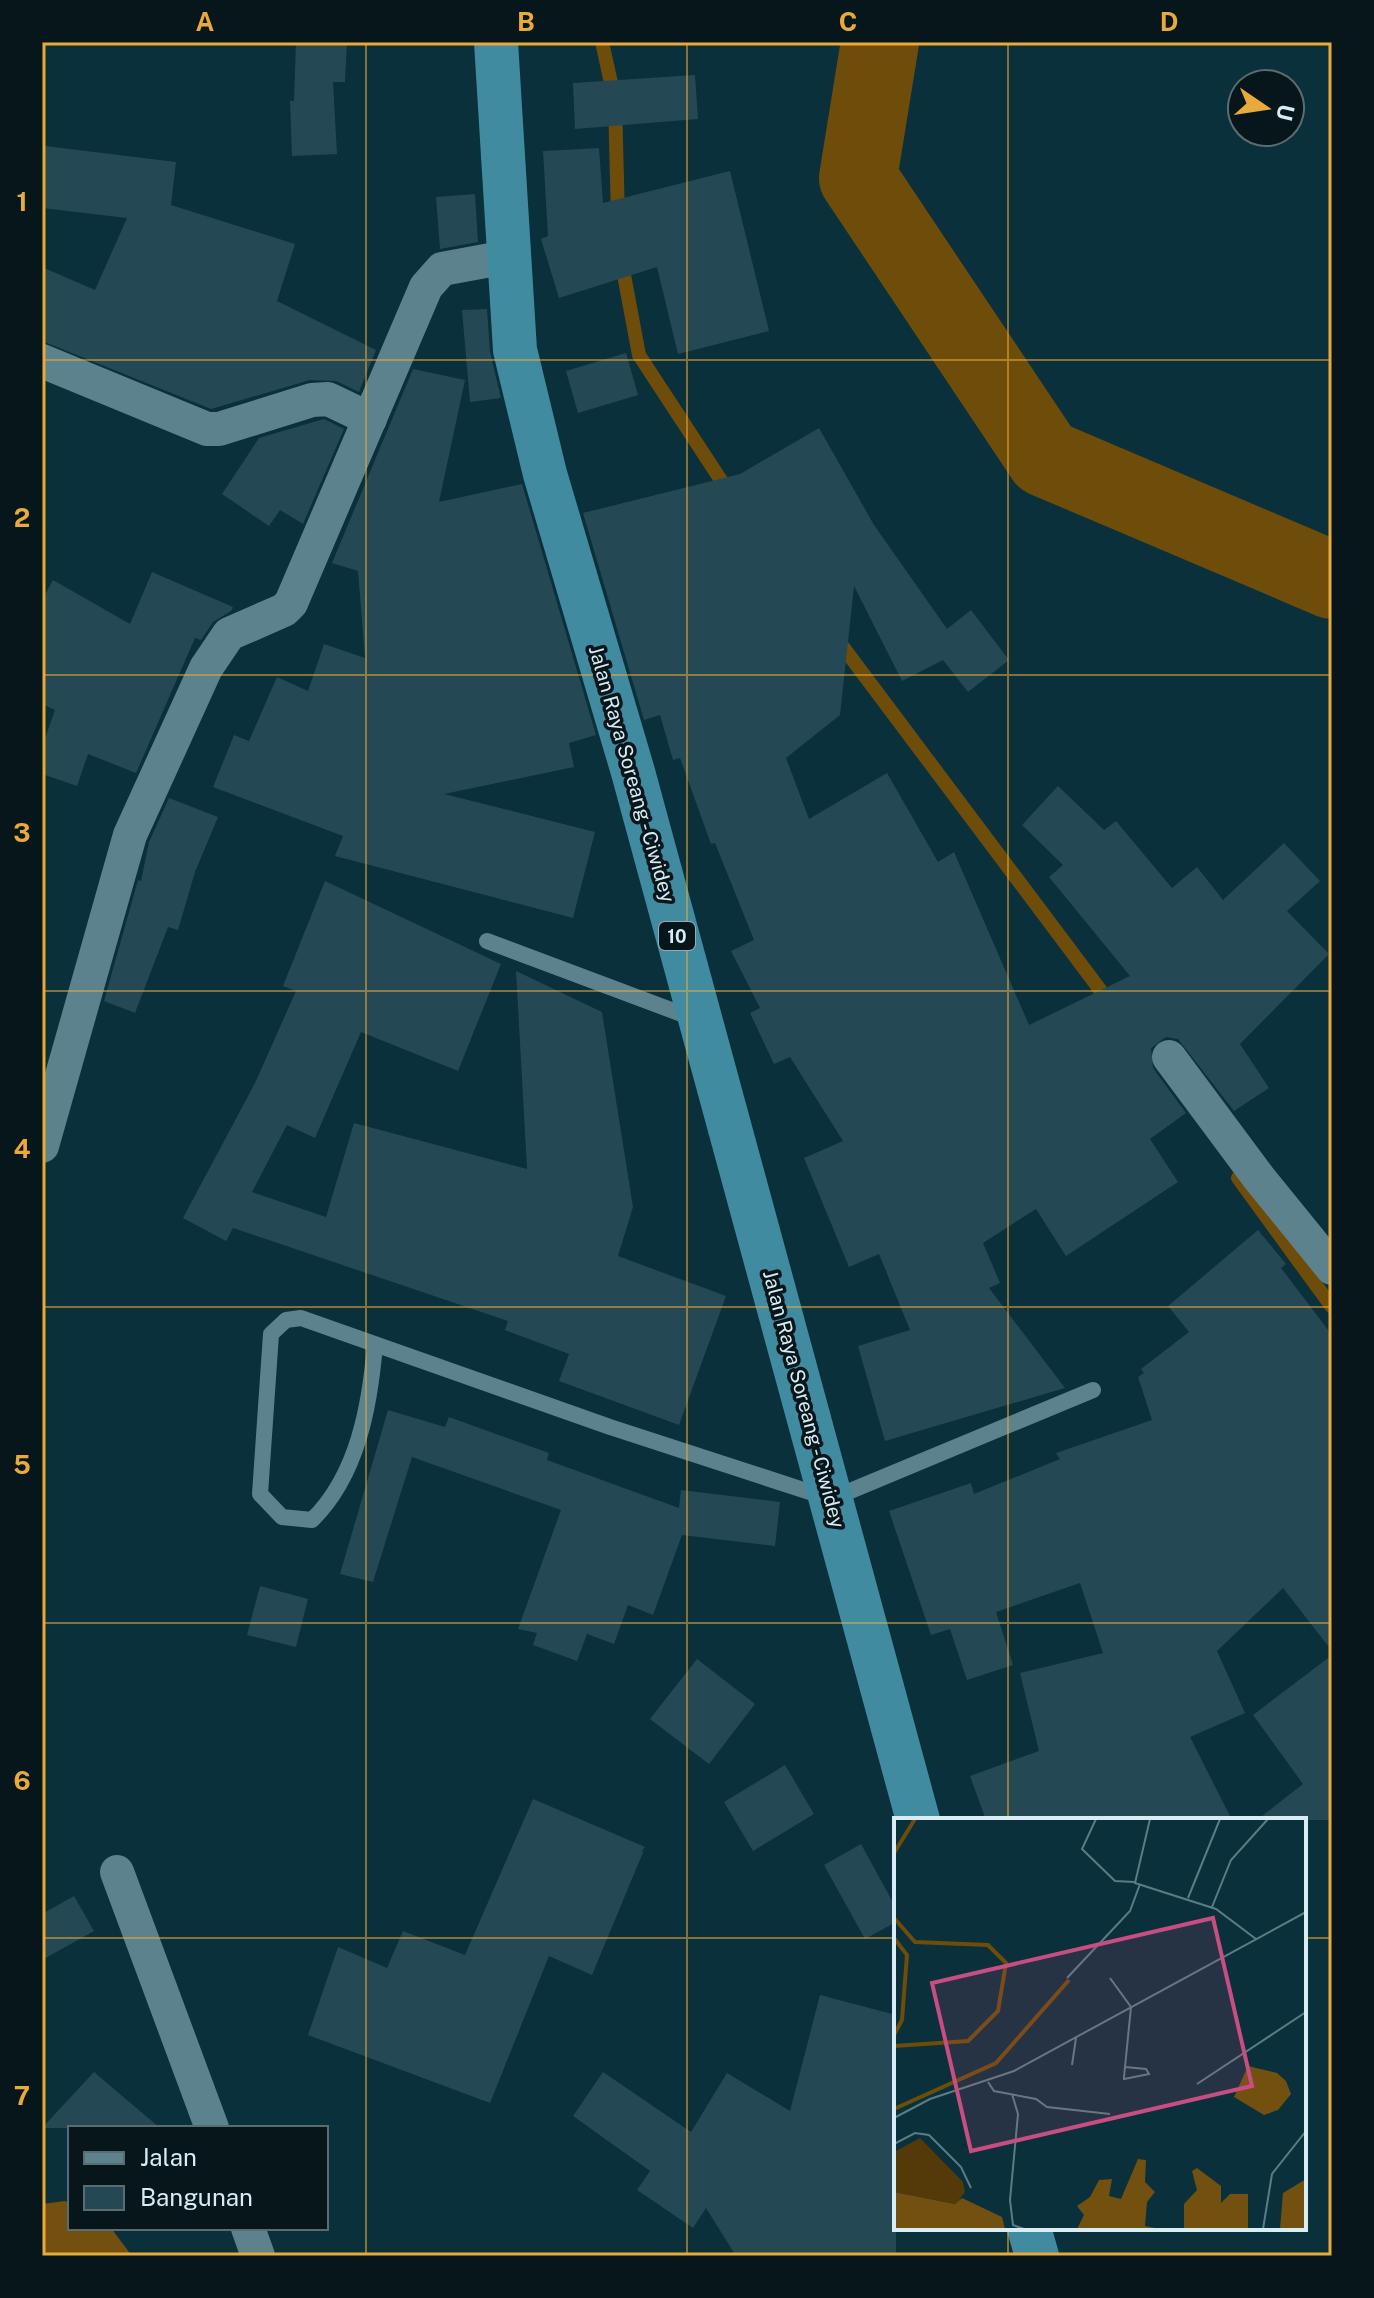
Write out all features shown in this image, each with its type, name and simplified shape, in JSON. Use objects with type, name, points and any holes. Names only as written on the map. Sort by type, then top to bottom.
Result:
[{"type":"highway","name":"Jalan Raya Soreang - Ciwidey","points":[[496,42],[512,256],[515,350],[541,459],[700,1020],[917,1818]]},
{"type":"highway","points":[[1030,2230],[1037,2256]]},
{"type":"street","points":[[42,1146],[130,835],[214,657],[237,629],[284,610],[291,603],[426,287],[442,269],[512,256]]},
{"type":"street","points":[[42,361],[207,429],[219,429],[312,400],[328,399],[370,419]]},
{"type":"street","points":[[1169,1057],[1259,1178],[1332,1268]]},
{"type":"street","points":[[117,1872],[211,2126]]},
{"type":"street","points":[[249,2230],[258,2256]]},
{"type":"lane","points":[[487,941],[700,1020]]},
{"type":"lane","points":[[375,1344],[371,1393],[362,1433],[326,1506],[312,1520],[282,1517],[260,1494],[271,1334],[286,1320],[301,1318],[831,1499],[1093,1390]]},
{"type":"shaded area","points":[[68,2202],[68,2230],[112,2230],[132,2256],[42,2256],[42,2204]]},
{"type":"building","points":[[296,42],[347,42],[345,82],[333,82],[337,154],[292,156],[290,101],[294,101]]},
{"type":"building","points":[[695,75],[698,119],[575,129],[573,83]]},
{"type":"building","points":[[45,146],[176,162],[171,205],[295,244],[277,301],[376,350],[359,392],[336,381],[310,380],[211,409],[42,341],[42,267],[95,290],[127,218],[42,208]]},
{"type":"building","points":[[599,148],[603,203],[730,171],[769,331],[678,354],[657,267],[559,298],[541,239],[548,236],[543,151]]},
{"type":"building","points":[[475,194],[478,242],[440,249],[436,197]]},
{"type":"building","points":[[487,309],[490,352],[501,398],[470,402],[462,310]]},
{"type":"building","points":[[626,353],[638,395],[578,413],[566,371]]},
{"type":"building","points":[[413,369],[465,380],[439,502],[522,484],[596,735],[569,743],[574,767],[444,794],[595,832],[573,918],[335,856],[343,836],[213,787],[234,735],[249,741],[277,677],[308,691],[324,644],[365,658],[358,571],[332,563]]},
{"type":"building","points":[[324,419],[344,429],[303,524],[280,510],[269,526],[222,494],[259,438]]},
{"type":"building","points":[[819,428],[874,525],[947,629],[971,610],[1009,660],[968,692],[943,660],[902,681],[854,586],[840,715],[786,758],[809,819],[887,773],[938,862],[954,852],[1029,1025],[1130,976],[1049,877],[1063,865],[1022,825],[1058,786],[1104,830],[1116,821],[1172,888],[1197,867],[1223,900],[1284,843],[1320,881],[1287,911],[1329,954],[1240,1044],[1269,1088],[1234,1111],[1178,1039],[1166,1037],[1151,1048],[1153,1068],[1186,1113],[1150,1139],[1178,1182],[1066,1256],[1036,1209],[983,1243],[1000,1283],[989,1288],[1065,1388],[885,1441],[858,1346],[910,1330],[879,1254],[849,1267],[804,1158],[843,1141],[790,1057],[774,1064],[750,1013],[760,1008],[731,951],[754,940],[715,843],[711,844],[680,758],[673,760],[660,715],[644,720],[583,513],[740,474]]},
{"type":"building","points":[[152,572],[233,607],[213,622],[201,640],[195,638],[136,773],[88,754],[77,786],[42,774],[42,747],[55,710],[42,704],[42,600],[53,580],[130,624]]},
{"type":"building","points":[[169,798],[218,817],[195,872],[178,930],[168,927],[135,1013],[104,1001],[138,880],[141,881],[149,842]]},
{"type":"building","points":[[325,881],[501,964],[458,1071],[361,1032],[315,1138],[287,1125],[252,1192],[326,1217],[354,1123],[527,1169],[516,971],[602,1012],[633,1207],[618,1256],[726,1296],[679,1425],[559,1381],[569,1354],[505,1330],[508,1321],[233,1228],[226,1241],[183,1218],[255,1083],[296,991],[283,986]]},
{"type":"building","points":[[1258,1230],[1286,1264],[1281,1268],[1332,1335],[1332,1651],[1283,1588],[1217,1651],[1245,1713],[1190,1737],[1231,1818],[985,1818],[970,1776],[1039,1751],[1020,1673],[1103,1653],[1080,1583],[996,1612],[1013,1665],[967,1680],[950,1629],[931,1635],[889,1511],[971,1483],[974,1494],[1060,1459],[1056,1453],[1152,1420],[1138,1377],[1144,1373],[1141,1369],[1189,1332],[1168,1306]]},
{"type":"building","points":[[388,1410],[445,1427],[449,1417],[549,1453],[547,1460],[679,1508],[681,1490],[780,1502],[775,1546],[682,1535],[653,1615],[628,1605],[614,1644],[587,1634],[577,1661],[533,1645],[537,1633],[518,1629],[561,1510],[412,1457],[373,1582],[340,1574]]},
{"type":"building","points":[[260,1586],[308,1599],[296,1647],[247,1635]]},
{"type":"building","points":[[1332,1655],[1332,1825],[1329,1820],[1260,1818],[1303,1784],[1253,1715]]},
{"type":"building","points":[[697,1659],[755,1704],[709,1764],[650,1719]]},
{"type":"building","points":[[785,1765],[814,1814],[753,1851],[724,1802]]},
{"type":"building","points":[[533,1799],[645,1847],[592,1975],[549,1956],[490,2103],[308,2035],[338,1947],[387,1968],[403,1931],[465,1955]]},
{"type":"building","points":[[861,1844],[894,1904],[894,1923],[865,1939],[824,1865]]},
{"type":"building","points":[[74,1896],[94,1931],[42,1960],[42,1914]]},
{"type":"building","points":[[820,1995],[894,2014],[896,2256],[736,2256],[706,2208],[693,2228],[637,2190],[650,2171],[573,2116],[603,2072],[691,2132],[727,2073],[790,2111]]},
{"type":"building","points":[[94,2072],[158,2126],[68,2126],[42,2128]]},
{"type":"waterway","points":[[602,42],[615,101],[618,219]]},
{"type":"waterway","points":[[880,42],[858,178],[1045,458],[1332,580]]},
{"type":"waterway","points":[[621,259],[639,355],[730,494]]},
{"type":"waterway","points":[[837,639],[1110,1003]]},
{"type":"waterway","points":[[1238,1178],[1332,1307]]}]
